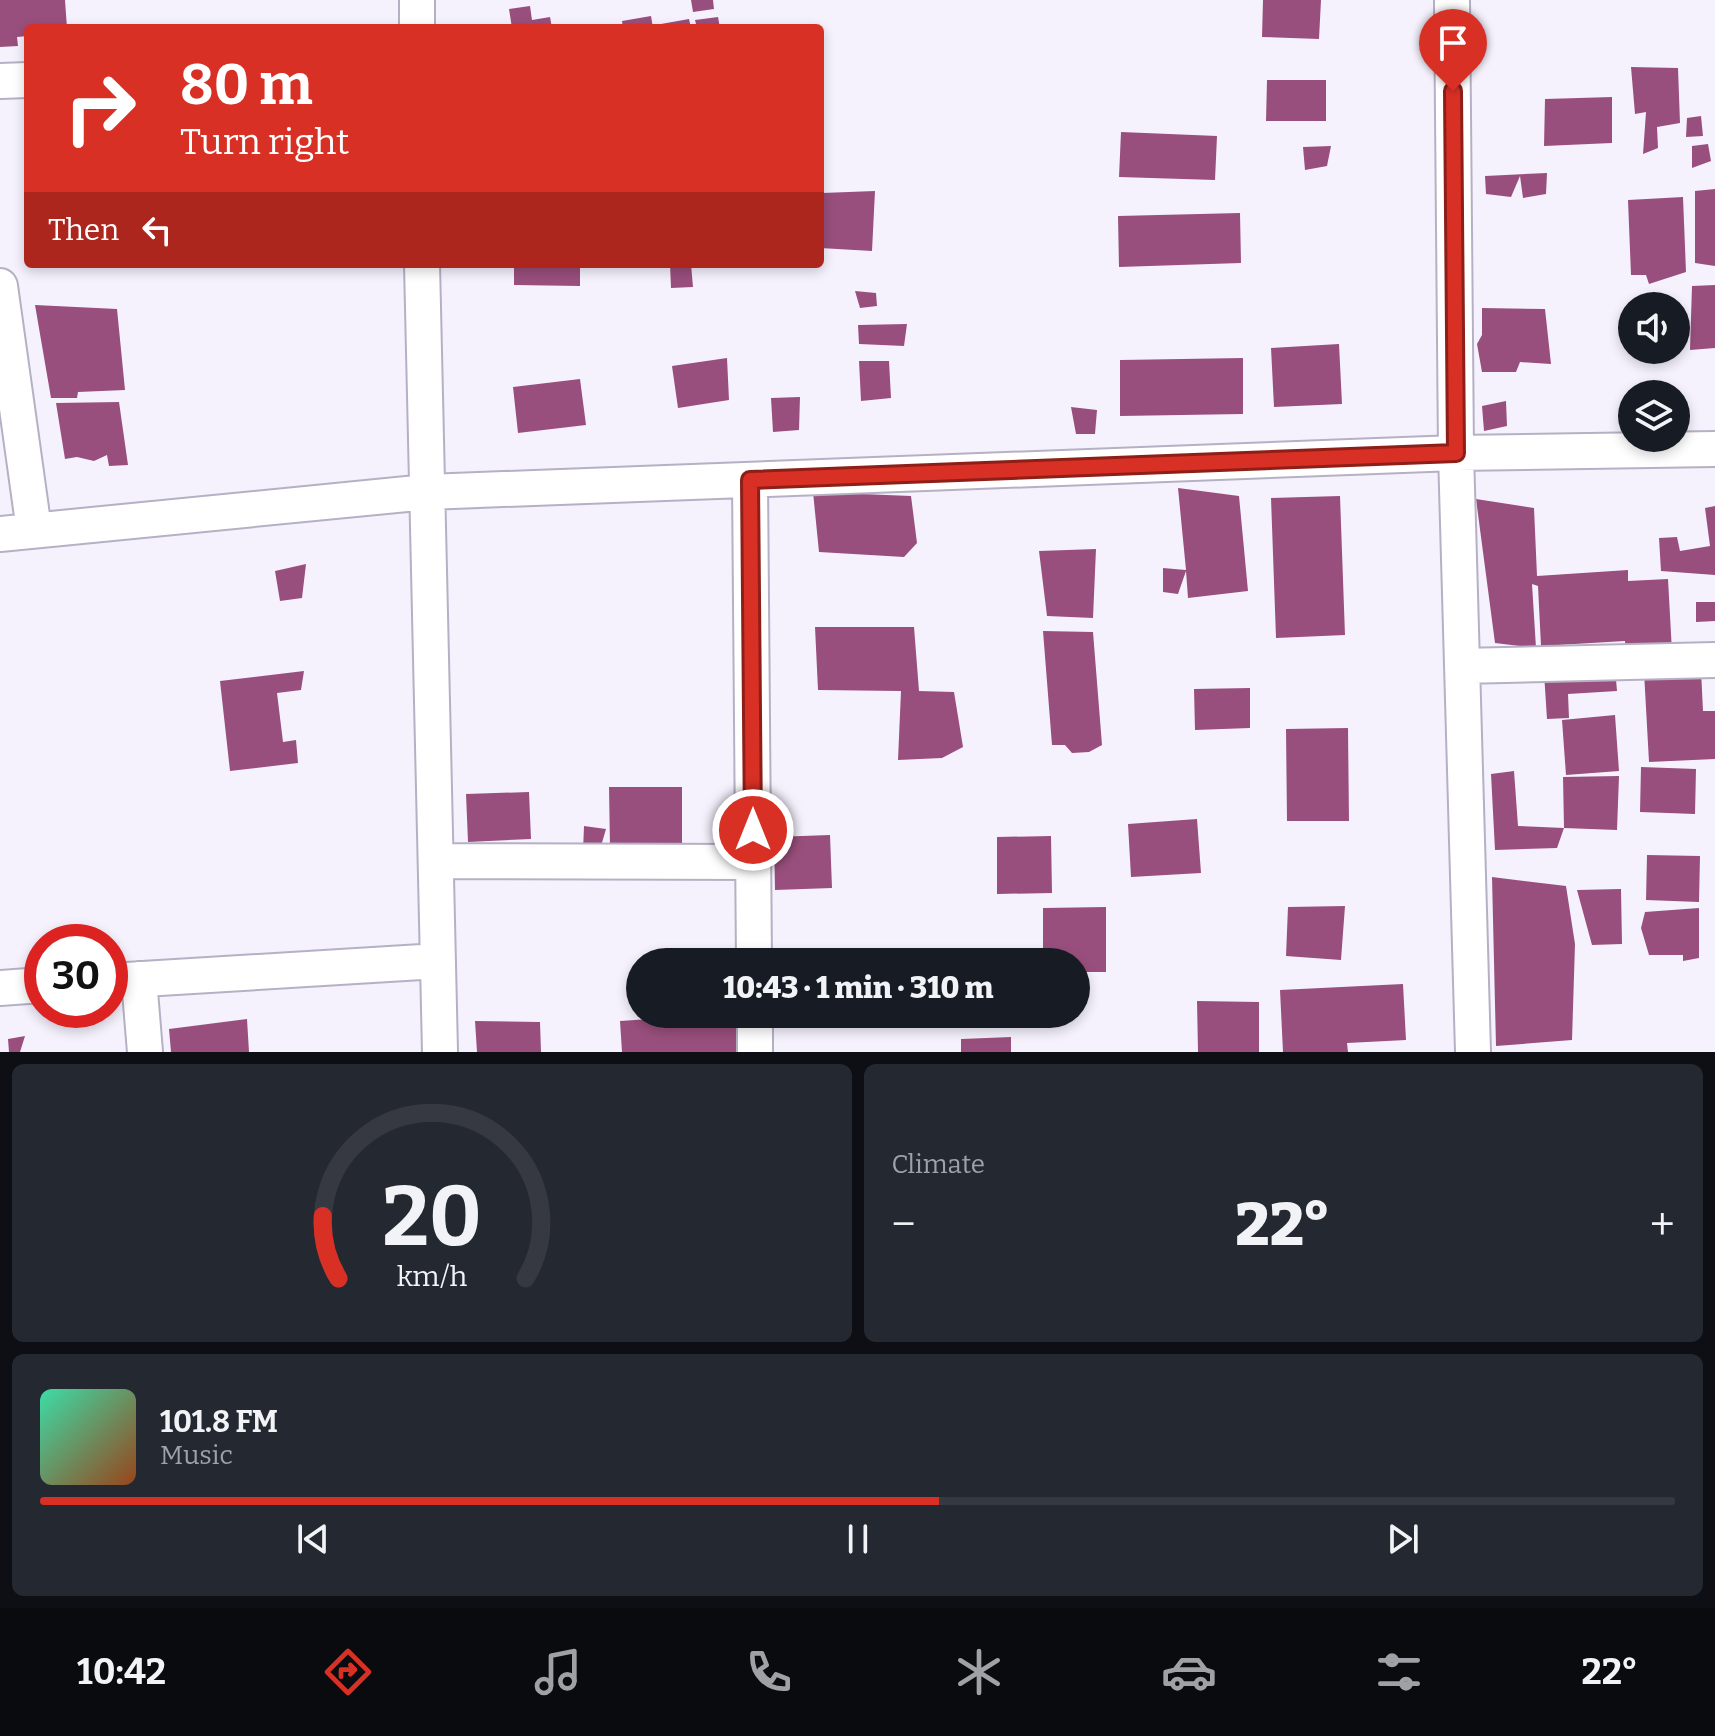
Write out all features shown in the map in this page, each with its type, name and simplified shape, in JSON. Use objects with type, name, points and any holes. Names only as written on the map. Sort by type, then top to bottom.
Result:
[{"type":"street","points":[[417,0],[417,24]]},
{"type":"street","points":[[1452,0],[1456,453],[1473,1052]]},
{"type":"street","points":[[0,81],[24,80]]},
{"type":"street","points":[[422,268],[440,1052]]},
{"type":"street","points":[[0,286],[34,530]]},
{"type":"street","points":[[0,534],[427,492],[1456,453],[1715,449]]},
{"type":"street","points":[[750,480],[754,948]]},
{"type":"street","points":[[1462,666],[1715,660]]},
{"type":"street","points":[[436,861],[753,862]]},
{"type":"street","points":[[128,980],[438,961]]},
{"type":"street","points":[[0,988],[24,986]]},
{"type":"street","points":[[128,991],[145,1052]]},
{"type":"street","points":[[755,1028],[755,1052]]},
{"type":"building","points":[[0,0],[65,0],[67,24],[24,24],[24,36],[17,37],[18,46],[0,47]]},
{"type":"building","points":[[691,0],[713,0],[714,9],[693,12]]},
{"type":"building","points":[[1263,0],[1321,0],[1319,39],[1262,37]]},
{"type":"building","points":[[530,6],[532,20],[550,17],[551,24],[511,24],[509,9]]},
{"type":"building","points":[[651,16],[652,24],[622,24],[622,21]]},
{"type":"building","points":[[718,17],[719,24],[696,24],[695,20]]},
{"type":"building","points":[[689,19],[690,24],[661,24]]},
{"type":"building","points":[[1631,67],[1678,68],[1680,123],[1657,127],[1658,148],[1643,154],[1646,112],[1635,114]]},
{"type":"building","points":[[1267,80],[1326,80],[1326,121],[1266,121]]},
{"type":"building","points":[[1612,97],[1612,143],[1544,146],[1545,99]]},
{"type":"building","points":[[1701,116],[1703,136],[1686,137],[1687,118]]},
{"type":"building","points":[[1121,132],[1217,136],[1215,180],[1119,177]]},
{"type":"building","points":[[1708,144],[1711,161],[1692,168],[1692,146]]},
{"type":"building","points":[[1331,146],[1327,166],[1305,170],[1303,147]]},
{"type":"building","points":[[1547,173],[1546,194],[1523,198],[1520,176],[1511,197],[1486,194],[1485,176]]},
{"type":"building","points":[[1715,189],[1715,266],[1695,263],[1695,191]]},
{"type":"building","points":[[875,191],[872,251],[824,248],[824,193]]},
{"type":"building","points":[[1683,197],[1686,272],[1649,284],[1646,275],[1631,275],[1628,200]]},
{"type":"building","points":[[1240,213],[1241,263],[1119,267],[1118,216]]},
{"type":"building","points":[[514,268],[580,268],[580,286],[514,285]]},
{"type":"building","points":[[670,268],[691,268],[693,287],[671,288]]},
{"type":"building","points":[[1715,285],[1715,348],[1690,350],[1692,286]]},
{"type":"building","points":[[855,291],[876,293],[877,306],[860,308]]},
{"type":"building","points":[[35,305],[117,309],[125,390],[78,392],[77,398],[51,398]]},
{"type":"building","points":[[1482,308],[1545,309],[1551,364],[1520,362],[1516,372],[1482,372],[1477,344],[1482,335]]},
{"type":"building","points":[[907,324],[904,346],[859,344],[858,325]]},
{"type":"building","points":[[1339,344],[1342,404],[1274,407],[1271,348]]},
{"type":"building","points":[[727,358],[729,400],[678,408],[672,366]]},
{"type":"building","points":[[1243,358],[1243,414],[1120,416],[1120,360]]},
{"type":"building","points":[[859,361],[889,361],[891,398],[861,401]]},
{"type":"building","points":[[580,379],[586,425],[518,433],[513,387]]},
{"type":"building","points":[[800,397],[799,430],[773,432],[771,398]]},
{"type":"building","points":[[1506,401],[1507,426],[1484,431],[1482,406]]},
{"type":"building","points":[[119,402],[128,465],[109,466],[107,455],[94,461],[77,457],[65,459],[56,403]]},
{"type":"building","points":[[1071,407],[1097,410],[1095,434],[1076,434]]},
{"type":"building","points":[[1178,488],[1239,496],[1248,591],[1188,598],[1186,571],[1178,594],[1163,592],[1163,568],[1186,570]]},
{"type":"building","points":[[813,492],[911,496],[917,543],[904,557],[819,552]]},
{"type":"building","points":[[1340,496],[1345,635],[1276,638],[1271,498]]},
{"type":"building","points":[[1476,499],[1534,508],[1537,576],[1628,570],[1628,581],[1668,579],[1672,652],[1626,654],[1625,641],[1541,646],[1538,586],[1532,584],[1536,648],[1495,643]]},
{"type":"building","points":[[1715,506],[1715,575],[1661,571],[1659,538],[1677,537],[1680,551],[1710,546],[1705,508]]},
{"type":"building","points":[[1096,549],[1093,618],[1047,616],[1039,551]]},
{"type":"building","points":[[306,564],[302,598],[280,601],[275,571]]},
{"type":"building","points":[[1696,602],[1715,602],[1715,621],[1696,622]]},
{"type":"building","points":[[815,627],[914,627],[919,691],[954,692],[963,747],[942,758],[898,760],[901,691],[818,690]]},
{"type":"building","points":[[1043,631],[1093,632],[1102,745],[1089,752],[1072,753],[1065,745],[1052,745]]},
{"type":"building","points":[[1615,668],[1617,691],[1568,694],[1569,718],[1547,719],[1544,673]]},
{"type":"building","points":[[1701,670],[1703,711],[1715,711],[1715,759],[1649,762],[1644,672]]},
{"type":"building","points":[[304,671],[301,690],[277,693],[283,742],[296,740],[298,763],[230,771],[220,681]]},
{"type":"building","points":[[1250,688],[1250,728],[1195,730],[1194,689]]},
{"type":"building","points":[[1615,715],[1619,771],[1566,775],[1562,720]]},
{"type":"building","points":[[1348,728],[1349,821],[1287,821],[1286,729]]},
{"type":"building","points":[[1641,767],[1696,769],[1695,814],[1640,812]]},
{"type":"building","points":[[1514,771],[1518,826],[1564,828],[1557,848],[1495,850],[1491,774]]},
{"type":"building","points":[[1619,776],[1617,830],[1564,828],[1563,777]]},
{"type":"building","points":[[609,787],[682,787],[682,847],[610,848]]},
{"type":"building","points":[[529,792],[531,839],[468,842],[466,794]]},
{"type":"building","points":[[1197,819],[1201,873],[1131,877],[1128,824]]},
{"type":"building","points":[[584,826],[606,829],[599,853],[583,851]]},
{"type":"building","points":[[830,835],[832,888],[775,890],[774,837]]},
{"type":"building","points":[[1051,836],[1052,893],[997,894],[997,837]]},
{"type":"building","points":[[1647,855],[1700,856],[1699,902],[1646,900]]},
{"type":"building","points":[[1492,877],[1566,886],[1575,944],[1572,1040],[1496,1046]]},
{"type":"building","points":[[1621,889],[1622,944],[1592,945],[1577,890]]},
{"type":"building","points":[[1345,906],[1341,960],[1286,956],[1288,907]]},
{"type":"building","points":[[1106,907],[1106,972],[1090,972],[1090,948],[1043,948],[1043,908]]},
{"type":"building","points":[[1699,908],[1699,958],[1683,961],[1683,955],[1649,955],[1641,928],[1645,912]]},
{"type":"building","points":[[1403,984],[1406,1040],[1347,1043],[1348,1052],[1283,1052],[1280,990]]},
{"type":"building","points":[[1197,1001],[1259,1002],[1259,1052],[1198,1052]]},
{"type":"building","points":[[247,1019],[249,1052],[171,1052],[169,1029]]},
{"type":"building","points":[[475,1021],[540,1022],[541,1052],[477,1052]]},
{"type":"building","points":[[620,1021],[626,1021],[626,1028],[751,1028],[752,1052],[622,1052]]},
{"type":"building","points":[[25,1036],[20,1052],[9,1052],[8,1039]]},
{"type":"building","points":[[1011,1037],[1011,1052],[961,1052],[961,1039]]},
{"type":"route","points":[[753,830],[750,480],[1456,453],[1453,91]]}]
